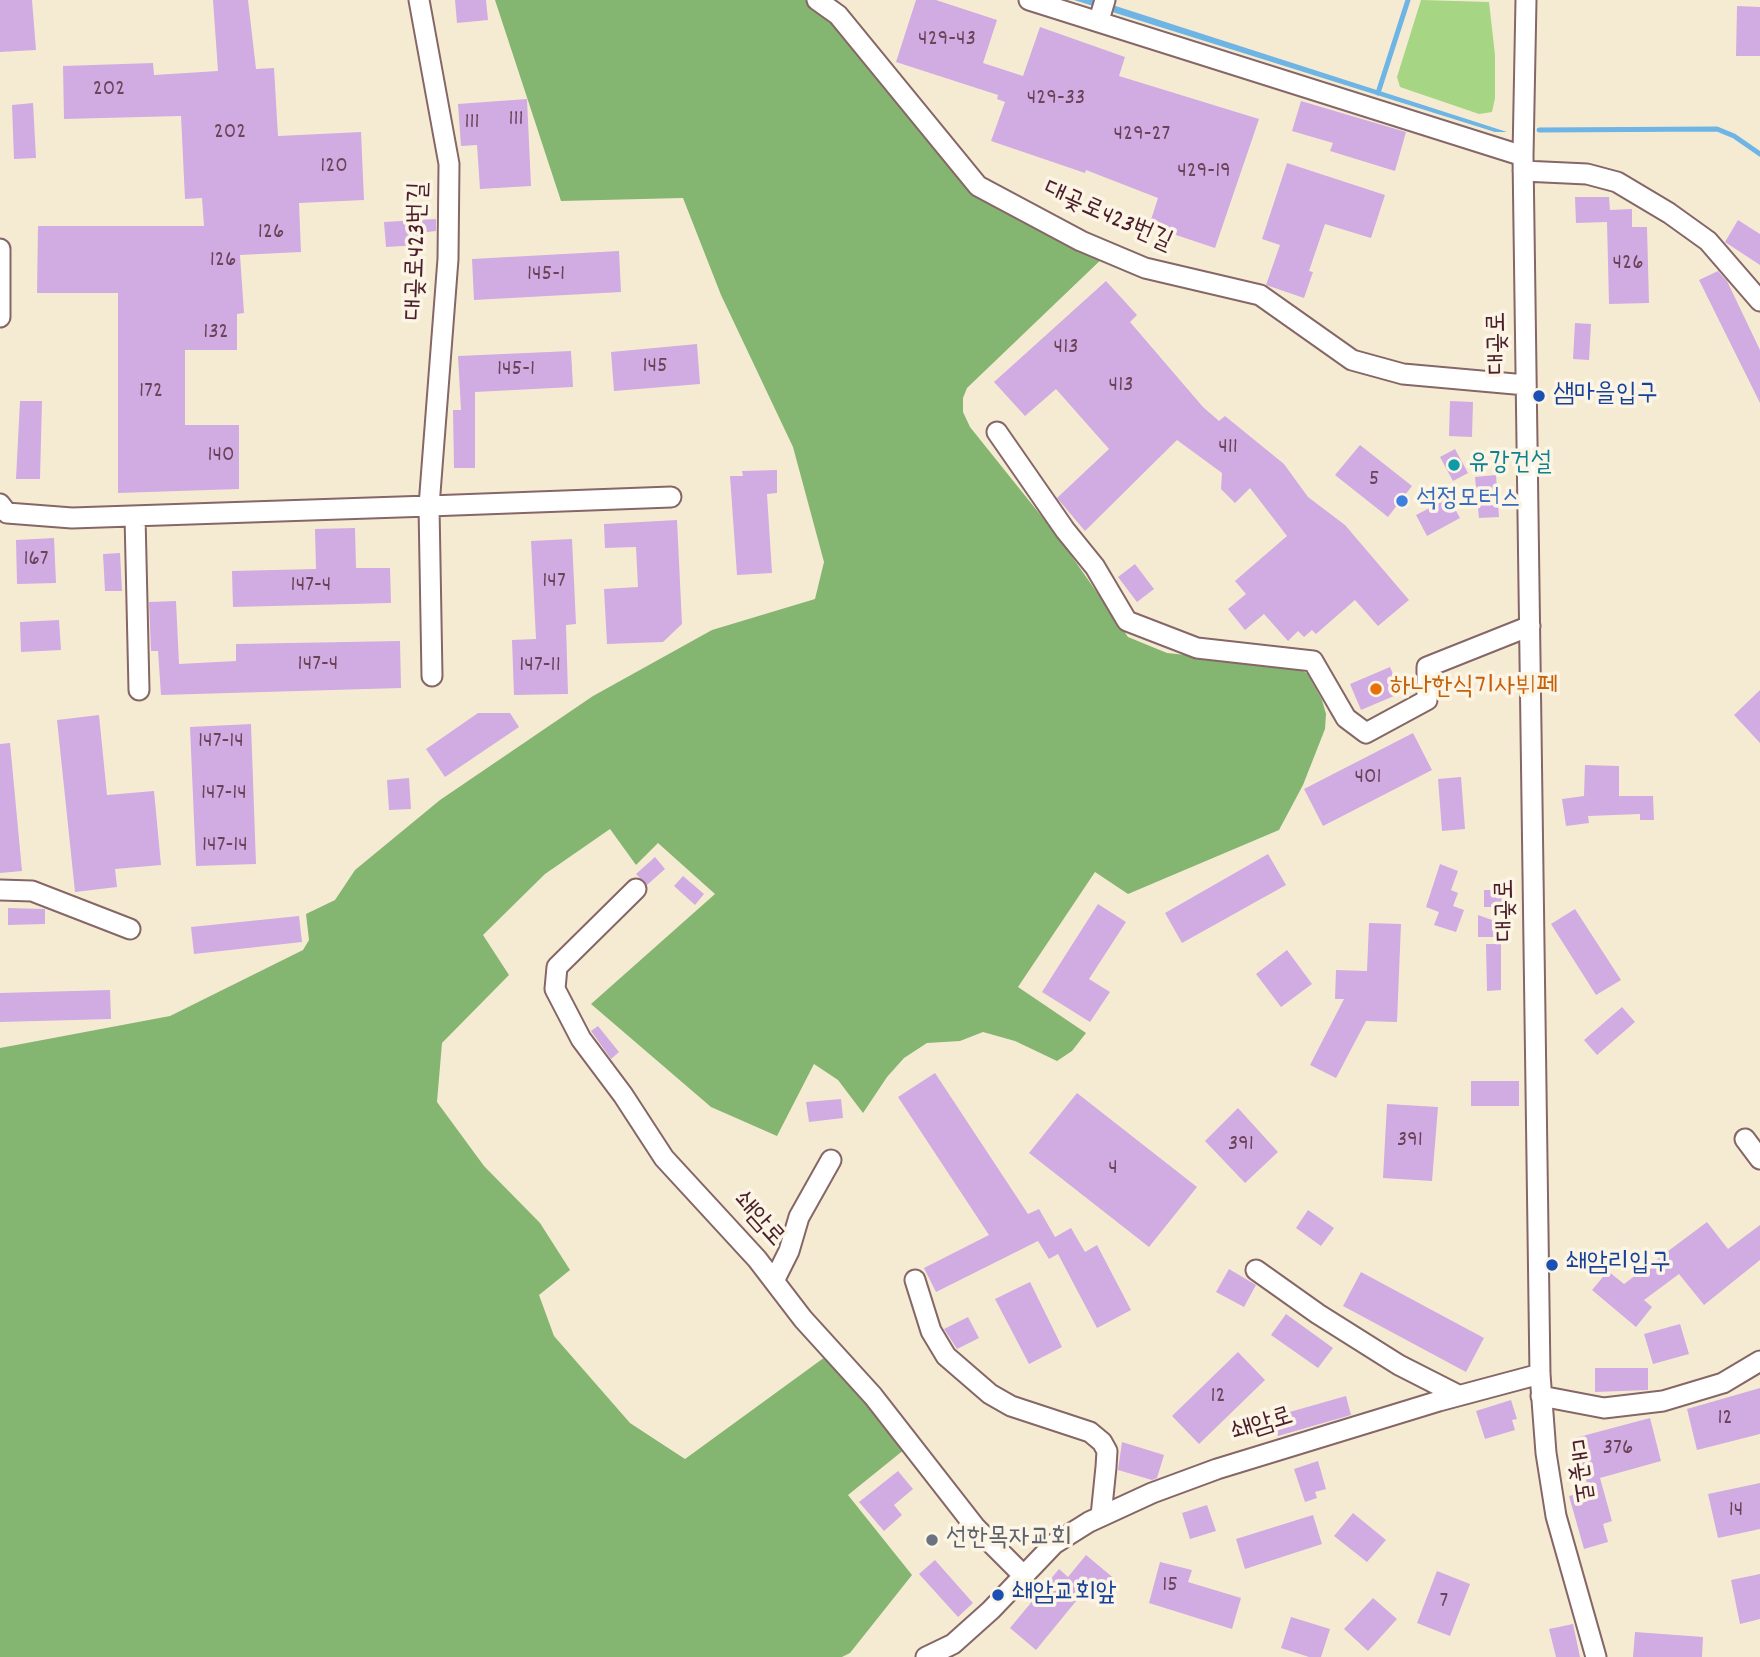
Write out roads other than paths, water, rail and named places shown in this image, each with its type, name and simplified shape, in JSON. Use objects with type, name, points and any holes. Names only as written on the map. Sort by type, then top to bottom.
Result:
[{"type":"street","name":"대곶로423번길","points":[[419,0],[449,164],[448,259],[429,506],[432,676]]},
{"type":"street","name":"대곶로423번길","points":[[817,0],[838,16],[978,186],[1081,241],[1145,268],[1260,295],[1352,360],[1404,374],[1526,385]]},
{"type":"street","points":[[1029,0],[1101,12],[1523,164],[1587,174],[1617,182],[1669,213],[1708,241],[1760,301]]},
{"type":"street","name":"대곶로","points":[[1526,0],[1523,164],[1539,1374],[1556,1517],[1596,1657]]},
{"type":"street","points":[[0,249],[0,317]]},
{"type":"street","points":[[997,432],[1065,530],[1096,567],[1127,621],[1197,648],[1312,661],[1346,718],[1366,733],[1427,700],[1427,667],[1530,626]]},
{"type":"street","points":[[0,504],[7,513],[72,518],[671,497]]},
{"type":"street","points":[[135,516],[139,690]]},
{"type":"street","name":"쇄암로","points":[[636,889],[569,952],[557,967],[555,989],[581,1039],[623,1095],[664,1158],[774,1281],[832,1354],[873,1396],[976,1528],[1024,1576]]},
{"type":"street","points":[[0,890],[32,891],[130,929]]},
{"type":"street","points":[[1745,1139],[1760,1159]]},
{"type":"street","points":[[774,1281],[789,1251],[799,1217],[831,1160]]},
{"type":"street","points":[[1256,1270],[1318,1314],[1388,1358],[1458,1395]]},
{"type":"street","points":[[915,1280],[932,1331],[946,1356],[990,1394],[1011,1406],[1090,1432],[1102,1442],[1107,1459],[1101,1517]]},
{"type":"street","points":[[1541,1396],[1604,1408],[1663,1401],[1723,1383],[1760,1361]]},
{"type":"street","name":"쇄암로","points":[[926,1657],[953,1644],[1054,1544],[1101,1517],[1152,1493],[1217,1469],[1458,1395],[1539,1374]]},
{"type":"water","points":[[1074,0],[1097,0],[1507,132],[1495,132]]},
{"type":"waterway","points":[[1378,93],[1408,0]]},
{"type":"waterway","points":[[1539,130],[1717,129],[1734,136],[1760,154]]},
{"type":"place","name":"샘마을입구","points":[[1539,396]]},
{"type":"place","name":"유강건설","points":[[1454,465]]},
{"type":"place","name":"석정모터스","points":[[1402,501]]},
{"type":"place","name":"하나한식기사뷔페","points":[[1376,689]]},
{"type":"place","name":"쇄암리입구","points":[[1552,1265]]},
{"type":"place","name":"선한목자교회","points":[[932,1540]]},
{"type":"place","name":"쇄암교회앞","points":[[998,1595]]}]
